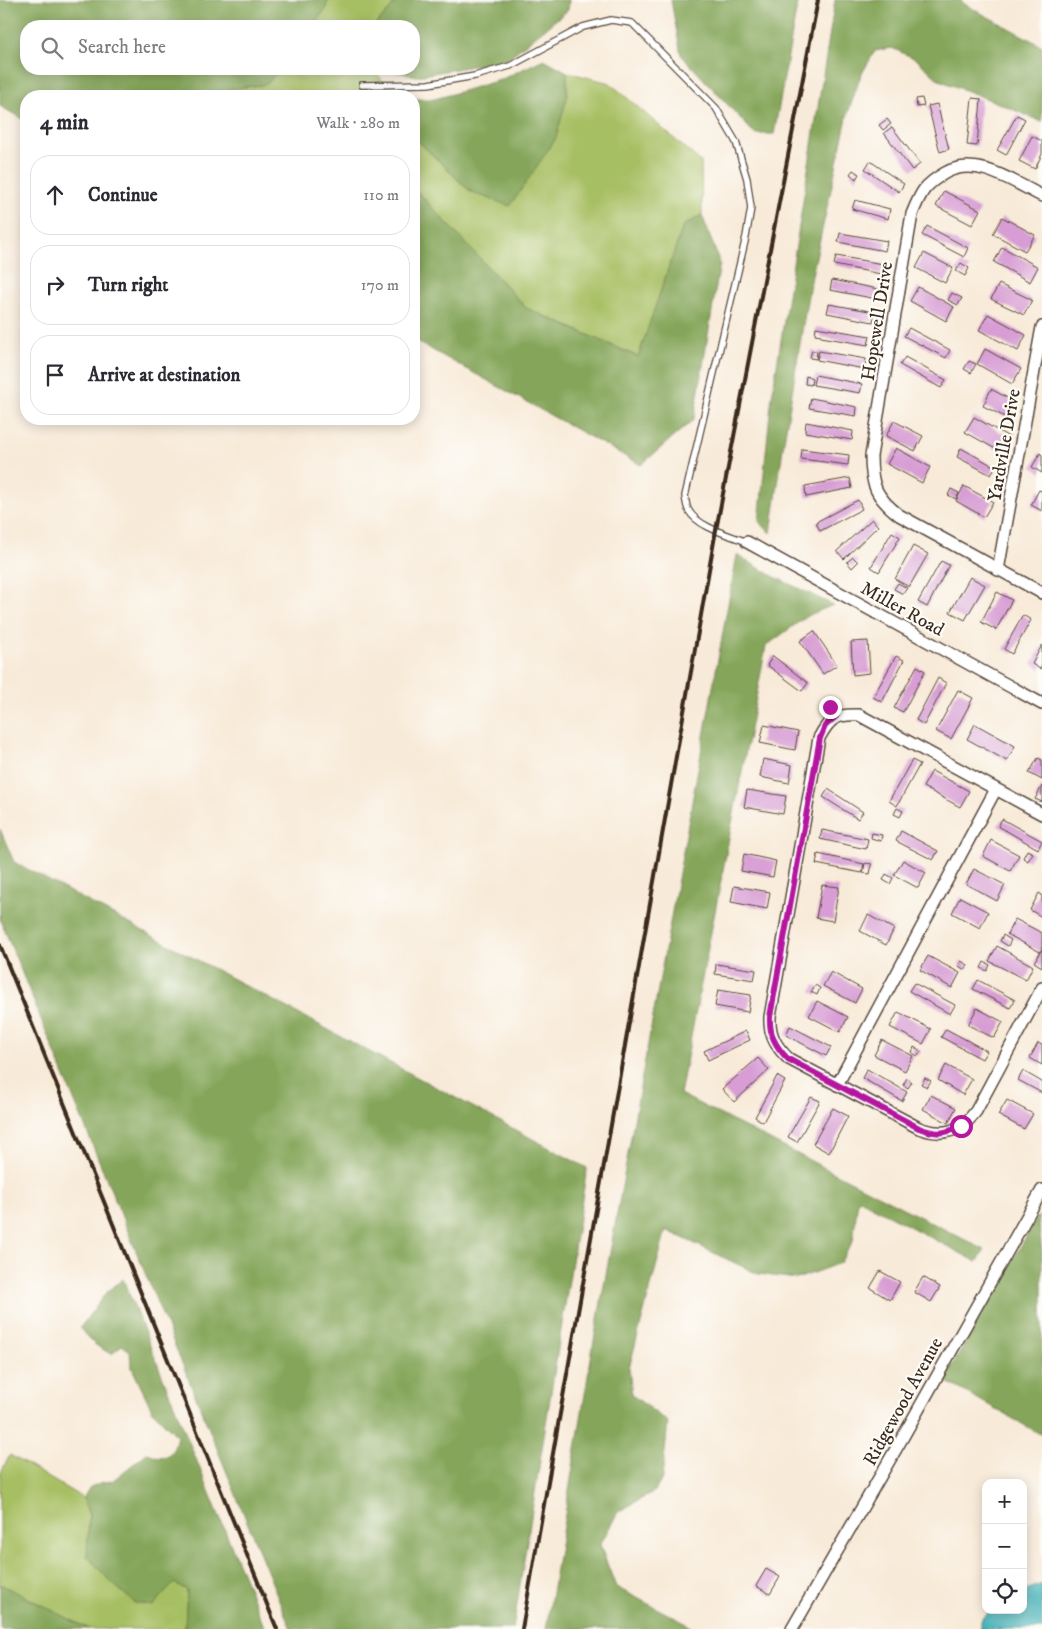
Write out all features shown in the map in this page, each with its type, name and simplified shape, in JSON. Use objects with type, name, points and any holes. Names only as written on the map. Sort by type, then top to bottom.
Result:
[{"type":"street","name":"Hopewell Drive","points":[[998,570],[900,515],[885,504],[876,492],[871,475],[871,456],[912,214],[919,196],[931,181],[949,171],[970,166],[994,172],[1042,196]]},
{"type":"street","name":"Yardville Drive","points":[[998,570],[1040,350],[1042,327]]},
{"type":"street","name":"Miller Road","points":[[747,542],[1042,704]]},
{"type":"street","points":[[998,570],[1042,593]]},
{"type":"street","points":[[1042,814],[860,715],[833,712],[820,738],[770,1017],[770,1027],[773,1039],[779,1050],[788,1059],[919,1128],[940,1134],[961,1126],[976,1111],[1042,988]]},
{"type":"street","points":[[837,1085],[996,790]]},
{"type":"street","name":"Ridgewood Avenue","points":[[792,1629],[1042,1190]]},
{"type":"lane","points":[[362,85],[428,84],[475,76],[510,66],[583,27],[611,20],[632,23],[716,108],[736,142],[747,179],[751,208],[746,237],[685,496],[688,510],[699,522],[747,542]]},
{"type":"green space","points":[[0,0],[328,0],[325,10],[317,20],[20,20],[20,75],[274,75],[267,84],[224,90],[20,90],[20,118],[0,106]]},
{"type":"green space","points":[[328,0],[398,0],[380,20],[317,20],[325,10]]},
{"type":"green space","points":[[398,0],[569,0],[568,10],[506,60],[417,76],[412,75],[420,75],[420,20],[380,20]]},
{"type":"green space","points":[[671,0],[798,0],[774,134],[755,134],[681,55]]},
{"type":"green space","points":[[835,0],[960,0],[1042,46],[1042,122],[939,80],[916,59],[892,48],[875,51],[861,75],[848,113],[809,289],[771,533],[759,522],[771,403]]},
{"type":"green space","points":[[544,59],[567,72],[567,97],[556,138],[510,206],[471,192],[420,143],[420,99],[435,99],[500,80]]},
{"type":"green space","points":[[567,72],[610,83],[701,162],[702,215],[683,226],[639,357],[526,308],[420,194],[420,143],[471,192],[567,97]]},
{"type":"green space","points":[[274,75],[378,75],[389,90],[224,90],[267,84]]},
{"type":"green space","points":[[420,194],[526,308],[638,357],[683,226],[702,215],[720,263],[694,419],[641,465],[420,343]]},
{"type":"green space","points":[[737,555],[773,576],[833,605],[807,616],[766,646],[680,1094],[985,1250],[977,1262],[858,1199],[853,1241],[840,1263],[797,1279],[758,1274],[666,1230],[629,1368],[632,1395],[668,1422],[662,1479],[655,1491],[618,1512],[600,1545],[616,1587],[687,1624],[693,1629],[546,1629],[593,1346]]},
{"type":"green space","points":[[0,829],[14,862],[587,1168],[513,1629],[291,1629],[0,919]]},
{"type":"green space","points":[[1038,1216],[1042,1253],[1042,1435],[944,1380]]},
{"type":"green space","points":[[123,1279],[265,1629],[185,1629],[187,1590],[174,1583],[153,1606],[135,1603],[112,1583],[87,1556],[89,1515],[83,1498],[90,1487],[112,1481],[147,1453],[159,1457],[168,1456],[174,1448],[177,1436],[153,1412],[131,1366],[130,1351],[122,1345],[112,1354],[107,1352],[90,1340],[80,1328],[105,1294]]},
{"type":"green space","points":[[10,1455],[83,1498],[89,1515],[89,1533],[187,1590],[185,1629],[89,1629],[0,1584],[0,1474]]},
{"type":"green space","points":[[0,1584],[89,1629],[0,1629]]},
{"type":"water","points":[[1042,1584],[1042,1629],[979,1629],[982,1618],[987,1614],[1027,1614],[1027,1590]]},
{"type":"building","points":[[922,98],[924,106],[917,107],[916,99]]},
{"type":"building","points":[[972,98],[981,99],[977,146],[967,145]]},
{"type":"building","points":[[937,104],[949,149],[940,152],[928,106]]},
{"type":"building","points":[[1017,115],[1025,119],[1006,155],[997,150]]},
{"type":"building","points":[[887,119],[891,124],[883,130],[879,125]]},
{"type":"building","points":[[892,127],[920,164],[912,170],[884,133]]},
{"type":"building","points":[[1032,136],[1042,141],[1042,154],[1035,169],[1019,161]]},
{"type":"building","points":[[870,161],[904,184],[899,192],[865,169]]},
{"type":"building","points":[[853,170],[859,174],[856,179],[850,174]]},
{"type":"building","points":[[944,191],[980,210],[972,225],[936,206]]},
{"type":"building","points":[[855,200],[890,209],[888,219],[852,209]]},
{"type":"building","points":[[1002,217],[1035,235],[1025,251],[993,234]]},
{"type":"building","points":[[927,226],[968,248],[964,257],[922,235]]},
{"type":"building","points":[[840,233],[887,241],[885,251],[838,242]]},
{"type":"building","points":[[1002,247],[1038,267],[1030,282],[994,262]]},
{"type":"building","points":[[924,253],[953,268],[945,283],[916,268]]},
{"type":"building","points":[[836,256],[883,264],[881,274],[834,265]]},
{"type":"building","points":[[961,263],[969,268],[965,276],[956,271]]},
{"type":"building","points":[[832,280],[878,289],[877,299],[830,290]]},
{"type":"building","points":[[999,284],[1032,300],[1024,315],[991,299]]},
{"type":"building","points":[[918,287],[954,307],[946,321],[910,301]]},
{"type":"building","points":[[952,293],[962,298],[958,305],[948,300]]},
{"type":"building","points":[[829,304],[875,312],[873,322],[827,313]]},
{"type":"building","points":[[988,314],[1026,335],[1018,351],[979,330]]},
{"type":"building","points":[[816,327],[870,336],[868,345],[821,337],[821,335],[815,334]]},
{"type":"building","points":[[909,328],[950,350],[946,358],[904,336]]},
{"type":"building","points":[[985,349],[1021,369],[1012,384],[977,364]]},
{"type":"building","points":[[812,350],[817,352],[816,359],[810,358]]},
{"type":"building","points":[[819,351],[866,359],[864,369],[817,360]]},
{"type":"building","points":[[905,357],[946,380],[941,388],[900,365]]},
{"type":"building","points":[[969,361],[976,364],[971,373],[964,369]]},
{"type":"building","points":[[815,375],[862,384],[860,393],[813,385]]},
{"type":"building","points":[[806,376],[812,378],[811,385],[805,384]]},
{"type":"building","points":[[991,389],[1015,402],[1007,418],[983,406]]},
{"type":"building","points":[[811,398],[857,407],[856,416],[809,408]]},
{"type":"building","points":[[974,417],[1009,437],[1001,452],[965,432]]},
{"type":"building","points":[[894,421],[923,436],[915,451],[886,436]]},
{"type":"building","points":[[806,422],[853,431],[852,440],[805,432]]},
{"type":"building","points":[[896,448],[930,467],[922,483],[887,464]]},
{"type":"building","points":[[961,448],[995,467],[991,475],[957,457]]},
{"type":"building","points":[[802,449],[849,455],[848,465],[801,459]]},
{"type":"building","points":[[1040,453],[1042,455],[1042,473],[1032,467]]},
{"type":"building","points":[[850,478],[852,488],[806,497],[805,486]]},
{"type":"building","points":[[964,486],[993,502],[984,517],[956,501]]},
{"type":"building","points":[[951,489],[959,493],[956,499],[948,495]]},
{"type":"building","points":[[1039,490],[1042,491],[1042,511],[1031,505]]},
{"type":"building","points":[[858,500],[862,509],[820,531],[816,522]]},
{"type":"building","points":[[872,519],[878,526],[844,559],[837,551]]},
{"type":"building","points":[[892,532],[900,537],[879,572],[871,567]]},
{"type":"building","points":[[913,546],[928,554],[909,587],[895,579]]},
{"type":"building","points":[[853,557],[858,562],[852,568],[847,562]]},
{"type":"building","points":[[941,561],[949,565],[927,607],[918,602]]},
{"type":"building","points":[[970,577],[985,585],[965,620],[950,612]]},
{"type":"building","points":[[898,583],[907,588],[903,594],[894,589]]},
{"type":"building","points":[[997,592],[1012,600],[996,630],[981,622]]},
{"type":"building","points":[[1023,615],[1031,620],[1012,654],[1004,649]]},
{"type":"building","points":[[814,631],[837,665],[823,674],[800,641]]},
{"type":"building","points":[[868,641],[870,673],[853,675],[851,642]]},
{"type":"building","points":[[1042,645],[1042,665],[1040,669],[1032,664]]},
{"type":"building","points":[[773,656],[808,683],[802,691],[767,665]]},
{"type":"building","points":[[896,656],[904,660],[882,702],[873,697]]},
{"type":"building","points":[[917,666],[925,671],[903,712],[894,708]]},
{"type":"building","points":[[938,678],[946,683],[924,725],[916,720]]},
{"type":"building","points":[[958,690],[973,698],[951,739],[936,731]]},
{"type":"building","points":[[975,724],[1015,746],[1007,761],[967,739]]},
{"type":"building","points":[[764,725],[798,732],[795,750],[760,743]]},
{"type":"building","points":[[1038,758],[1042,760],[1042,780],[1029,773]]},
{"type":"building","points":[[763,759],[792,765],[789,783],[760,777]]},
{"type":"building","points":[[912,760],[920,764],[897,806],[889,801]]},
{"type":"building","points":[[932,771],[969,791],[960,807],[923,787]]},
{"type":"building","points":[[1042,786],[1042,802],[1035,799]]},
{"type":"building","points":[[828,789],[863,812],[858,819],[823,797]]},
{"type":"building","points":[[747,790],[786,796],[783,814],[744,807]]},
{"type":"building","points":[[897,808],[903,811],[900,817],[894,814]]},
{"type":"building","points":[[1002,819],[1042,841],[1038,849],[998,826]]},
{"type":"building","points":[[822,830],[868,839],[866,849],[820,839]]},
{"type":"building","points":[[901,831],[938,851],[933,860],[896,841]]},
{"type":"building","points":[[872,833],[882,835],[881,841],[871,838]]},
{"type":"building","points":[[991,840],[1019,855],[1010,871],[983,856]]},
{"type":"building","points":[[1027,850],[1033,853],[1028,861],[1023,858]]},
{"type":"building","points":[[744,854],[776,861],[773,877],[741,871]]},
{"type":"building","points":[[818,854],[864,864],[862,873],[816,864]]},
{"type":"building","points":[[903,860],[926,873],[918,888],[894,875]]},
{"type":"building","points":[[865,863],[872,864],[870,874],[863,873]]},
{"type":"building","points":[[974,869],[1005,885],[997,901],[966,884]]},
{"type":"building","points":[[886,874],[893,878],[890,884],[883,880]]},
{"type":"building","points":[[822,885],[839,887],[833,921],[816,918]]},
{"type":"building","points":[[734,886],[770,892],[767,909],[731,902]]},
{"type":"building","points":[[1039,893],[1042,895],[1042,917],[1030,910]]},
{"type":"building","points":[[960,897],[988,912],[980,928],[952,913]]},
{"type":"building","points":[[868,915],[894,929],[886,945],[860,931]]},
{"type":"building","points":[[1015,919],[1042,933],[1042,949],[1040,952],[1007,934]]},
{"type":"building","points":[[1003,935],[1011,940],[1008,946],[1000,941]]},
{"type":"building","points":[[997,946],[1033,966],[1026,980],[989,961]]},
{"type":"building","points":[[1042,949],[1042,967],[1034,962]]},
{"type":"building","points":[[928,956],[960,973],[952,988],[920,970]]},
{"type":"building","points":[[961,961],[968,965],[965,970],[959,966]]},
{"type":"building","points":[[984,962],[990,965],[987,971],[981,968]]},
{"type":"building","points":[[716,964],[756,970],[754,980],[715,974]]},
{"type":"building","points":[[831,972],[862,989],[855,1003],[823,986]]},
{"type":"building","points":[[978,980],[1015,1000],[1010,1008],[973,989]]},
{"type":"building","points":[[914,983],[955,1005],[950,1014],[909,991]]},
{"type":"building","points":[[815,985],[820,988],[817,995],[811,992]]},
{"type":"building","points":[[718,990],[751,995],[748,1012],[715,1006]]},
{"type":"building","points":[[817,1001],[848,1017],[840,1032],[809,1016]]},
{"type":"building","points":[[977,1008],[1003,1022],[994,1038],[968,1025]]},
{"type":"building","points":[[898,1012],[931,1029],[923,1044],[890,1027]]},
{"type":"building","points":[[790,1026],[831,1047],[826,1056],[786,1035]]},
{"type":"building","points":[[946,1029],[987,1051],[982,1059],[941,1037]]},
{"type":"building","points":[[746,1031],[750,1040],[708,1060],[704,1051]]},
{"type":"building","points":[[882,1040],[913,1056],[905,1071],[874,1055]]},
{"type":"building","points":[[1038,1043],[1042,1045],[1042,1065],[1030,1058]]},
{"type":"building","points":[[914,1047],[921,1051],[918,1056],[912,1053]]},
{"type":"building","points":[[758,1058],[769,1070],[734,1102],[722,1089]]},
{"type":"building","points":[[946,1065],[972,1079],[963,1095],[938,1080]]},
{"type":"building","points":[[867,1069],[907,1092],[902,1101],[862,1078]]},
{"type":"building","points":[[1023,1071],[1042,1082],[1042,1093],[1018,1080]]},
{"type":"building","points":[[777,1076],[785,1081],[763,1122],[755,1117]]},
{"type":"building","points":[[907,1078],[912,1082],[908,1088],[903,1085]]},
{"type":"building","points":[[925,1078],[931,1081],[927,1087],[921,1084]]},
{"type":"building","points":[[931,1095],[956,1108],[948,1123],[923,1109]]},
{"type":"building","points":[[811,1097],[820,1101],[797,1142],[788,1137]]},
{"type":"building","points":[[1007,1100],[1033,1114],[1024,1129],[998,1115]]},
{"type":"building","points":[[833,1108],[848,1116],[829,1153],[813,1144]]},
{"type":"building","points":[[880,1271],[900,1282],[890,1300],[870,1288]]},
{"type":"building","points":[[923,1277],[940,1287],[931,1302],[914,1292]]},
{"type":"building","points":[[766,1569],[780,1577],[770,1594],[756,1586]]},
{"type":"railway","points":[[522,1629],[716,530],[818,0]]},
{"type":"railway","points":[[0,945],[277,1629]]},
{"type":"route","points":[[830,707],[836,716],[825,726],[820,738],[770,1017],[773,1039],[779,1050],[788,1059],[919,1128],[940,1134],[961,1126]]}]
